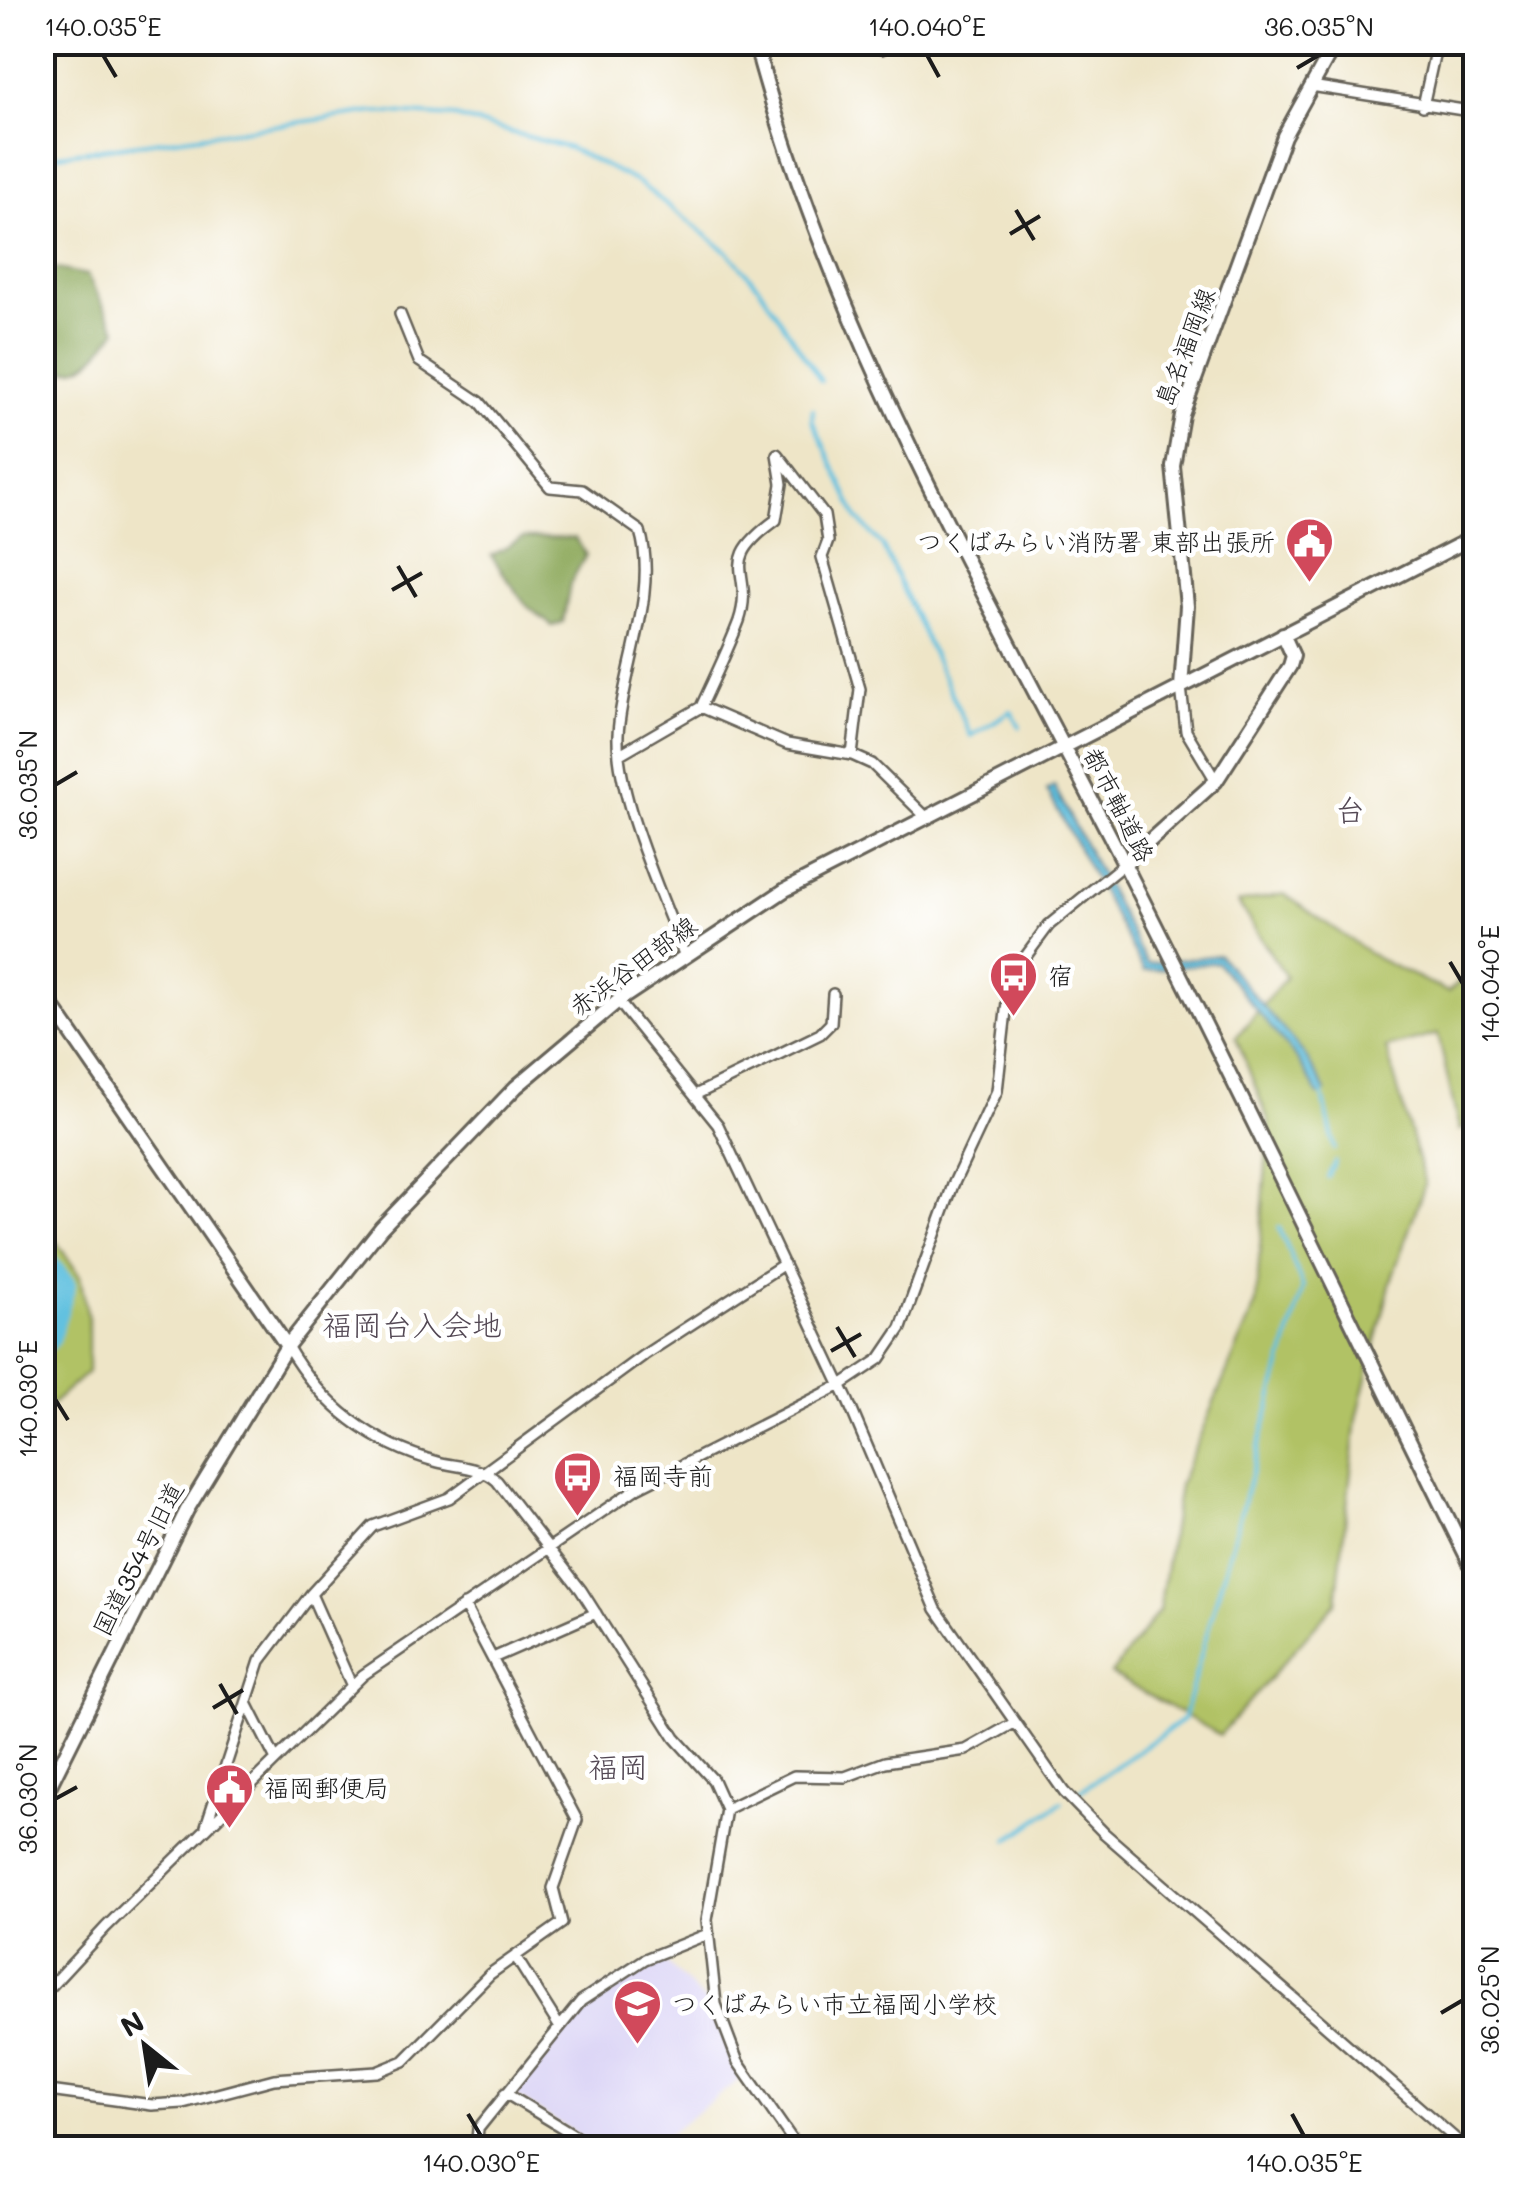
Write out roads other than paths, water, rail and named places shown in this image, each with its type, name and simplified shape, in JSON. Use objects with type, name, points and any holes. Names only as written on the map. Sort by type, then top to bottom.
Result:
[{"type":"main road","name":"都市軸道路","points":[[755,42],[796,175],[888,401],[1124,864],[1476,1575]]},
{"type":"main road","name":"島名福岡線","points":[[1181,687],[1187,606],[1172,466],[1182,415],[1284,136],[1336,42]]},
{"type":"main road","name":"赤浜谷田部線","points":[[287,1346],[381,1228],[452,1149],[516,1087],[618,1002],[684,954],[785,890],[924,814],[1476,536]]},
{"type":"main road","points":[[1124,864],[1216,781],[1290,666],[1292,656],[1283,634]]},
{"type":"main road","points":[[42,991],[287,1346]]},
{"type":"main road","name":"国道354号旧道","points":[[42,1801],[186,1510],[287,1346]]},
{"type":"street","points":[[878,42],[882,49],[887,42]]},
{"type":"street","points":[[1423,106],[1437,42]]},
{"type":"street","points":[[1309,86],[1476,112]]},
{"type":"street","points":[[400,314],[419,362],[480,402],[550,487],[592,495],[640,532],[639,624],[620,709],[620,754],[642,839],[684,954]]},
{"type":"street","points":[[620,754],[701,707],[740,619],[739,561],[744,547],[776,520],[782,484],[777,454],[824,515],[828,541],[822,558],[860,689],[852,755]]},
{"type":"street","points":[[1181,687],[1186,730],[1216,781]]},
{"type":"street","points":[[701,707],[787,744],[852,755],[883,771],[924,814]]},
{"type":"street","points":[[42,1996],[351,1684],[549,1545],[673,1468],[870,1370],[900,1328],[953,1186],[976,1144],[997,1091],[1008,1002],[1023,960],[1049,924],[1124,864]]},
{"type":"street","points":[[697,1094],[820,1034],[833,1018],[834,994]]},
{"type":"street","points":[[618,1002],[697,1094],[718,1126],[840,1385],[929,1596],[1064,1792],[1104,1833],[1466,2148]]},
{"type":"street","points":[[205,1828],[260,1661],[311,1594],[373,1526],[449,1498],[644,1355],[784,1264]]},
{"type":"street","points":[[287,1346],[314,1388],[368,1434],[432,1460],[488,1473],[549,1545],[667,1726],[713,1780],[726,1809],[708,1934],[716,2004],[738,2062],[798,2148]]},
{"type":"street","points":[[311,1594],[351,1684]]},
{"type":"street","points":[[42,2090],[152,2105],[183,2103],[274,2080],[377,2072],[404,2061],[490,1974],[562,1924],[553,1888],[577,1820],[464,1605]]},
{"type":"street","points":[[492,1658],[596,1613]]},
{"type":"street","points":[[248,1705],[275,1758]]},
{"type":"street","points":[[726,1809],[794,1776],[845,1777],[885,1762],[966,1750],[1014,1724]]},
{"type":"street","points":[[476,2148],[478,2129],[505,2093],[597,1988],[645,1959],[708,1934]]},
{"type":"street","points":[[516,1956],[560,2026]]},
{"type":"street","points":[[505,2093],[596,2148]]},
{"type":"water","points":[[1054,786],[1147,964],[1219,955],[1304,1054],[1326,1091],[1319,1095],[1297,1059],[1217,962],[1144,971],[1047,790]]},
{"type":"waterway","points":[[42,157],[375,112],[455,117],[569,148],[639,183],[728,252],[759,287],[821,381]]},
{"type":"waterway","points":[[813,409],[812,420],[858,519],[882,545],[971,736],[1011,711],[1020,727]]},
{"type":"waterway","points":[[1322,1091],[1335,1149]]},
{"type":"waterway","points":[[1328,1177],[1335,1162]]},
{"type":"waterway","points":[[1076,1794],[1183,1720],[1303,1287],[1279,1227]]},
{"type":"waterway","points":[[42,1256],[66,1285],[49,1340],[42,1346]]},
{"type":"waterway","points":[[1008,1840],[1062,1802]]},
{"type":"place","name":"つくばみらい消防署 東部出張所","points":[[1310,584]]},
{"type":"place","name":"宿","points":[[1013,1018]]},
{"type":"place","name":"福岡寺前","points":[[578,1518]]},
{"type":"place","name":"福岡郵便局","points":[[229,1830]]},
{"type":"place","name":"つくばみらい市立福岡小学校","points":[[637,2046]]},
{"type":"district","name":"台","points":[[1350,811]]},
{"type":"district","name":"福岡台入会地","points":[[412,1326]]},
{"type":"district","name":"福岡","points":[[618,1768]]}]
